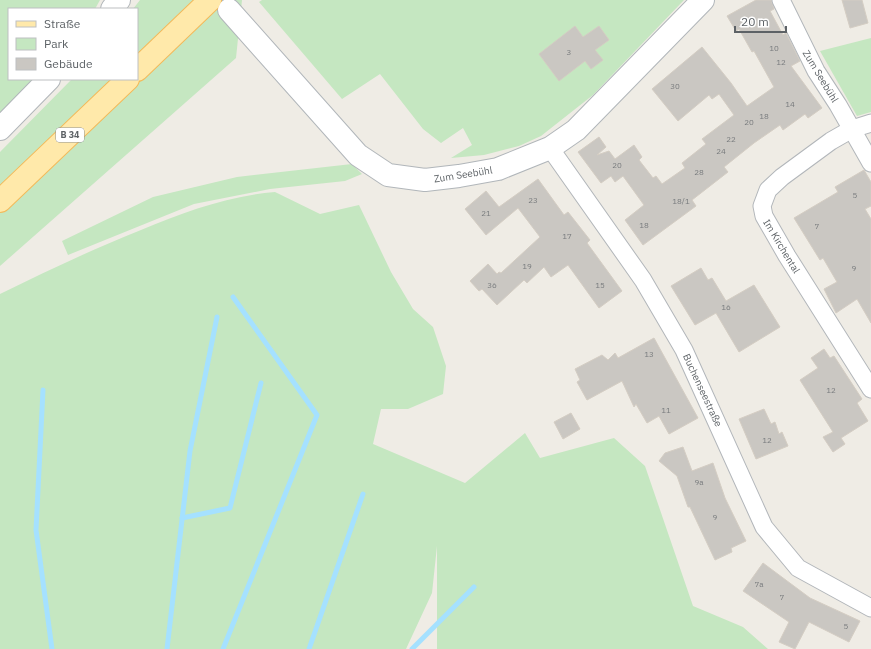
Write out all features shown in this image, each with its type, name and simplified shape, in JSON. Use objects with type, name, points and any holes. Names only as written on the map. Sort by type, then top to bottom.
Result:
[{"type":"main road","points":[[113,8],[119,0]]},
{"type":"main road","name":"Zum Seebühl","points":[[220,5],[358,155],[388,174],[425,180],[459,176],[498,168],[550,148],[576,130],[703,0]]},
{"type":"main road","points":[[138,69],[220,5]]},
{"type":"main road","points":[[0,129],[48,80]]},
{"type":"main road","name":"B 34","points":[[0,201],[127,80]]},
{"type":"street","name":"Zum Seebühl","points":[[781,0],[816,71],[852,129]]},
{"type":"street","name":"Im Kirchental","points":[[871,123],[852,129],[831,141],[782,176],[768,190],[762,206],[764,216],[787,256],[871,388]]},
{"type":"street","points":[[852,129],[871,163]]},
{"type":"street","name":"Buchenseestraße","points":[[550,148],[643,280],[684,350],[764,527],[798,568],[871,608]]},
{"type":"green space","points":[[0,0],[100,0],[96,8],[8,8],[8,80],[37,80],[0,117]]},
{"type":"green space","points":[[140,0],[242,0],[236,58],[0,266],[0,152],[71,80],[138,80],[138,8],[134,8]]},
{"type":"green space","points":[[262,0],[684,0],[593,95],[541,136],[519,146],[484,155],[451,158],[472,145],[463,128],[441,143],[423,129],[380,74],[342,99],[259,2]]},
{"type":"green space","points":[[871,38],[871,112],[857,116],[820,51]]},
{"type":"green space","points":[[352,164],[362,174],[345,181],[270,189],[194,204],[68,255],[62,241],[153,197],[237,177]]},
{"type":"green space","points":[[275,192],[320,214],[359,205],[391,272],[413,309],[433,327],[446,366],[443,394],[408,409],[381,409],[373,444],[465,483],[525,433],[540,458],[614,438],[645,466],[693,606],[743,627],[768,649],[437,649],[437,546],[432,593],[406,649],[0,649],[0,294],[123,237],[173,217],[223,201]]},
{"type":"building","points":[[756,0],[771,0],[774,9],[770,11],[783,35],[786,33],[800,61],[791,66],[822,108],[808,118],[805,114],[783,130],[780,125],[754,143],[724,167],[728,172],[692,200],[696,206],[643,245],[625,220],[644,205],[623,176],[615,182],[611,176],[601,183],[578,152],[599,137],[606,147],[597,155],[609,151],[615,159],[634,145],[642,157],[639,160],[653,178],[656,176],[662,184],[685,168],[682,163],[706,144],[702,139],[734,115],[719,94],[712,99],[709,95],[678,121],[652,89],[702,47],[731,83],[747,106],[774,87],[754,51],[752,52],[739,29],[736,31],[727,16]]},
{"type":"building","points":[[842,0],[862,0],[868,23],[850,28]]},
{"type":"building","points":[[575,26],[583,37],[599,26],[609,40],[595,50],[603,60],[591,69],[585,61],[559,81],[539,54]]},
{"type":"building","points":[[864,170],[871,182],[871,206],[865,209],[871,219],[871,323],[857,299],[836,313],[824,289],[837,282],[823,258],[820,260],[794,218],[838,192],[835,187]]},
{"type":"building","points":[[538,179],[564,215],[568,212],[590,240],[587,243],[622,291],[599,308],[568,265],[551,277],[544,267],[527,283],[524,280],[497,305],[482,289],[479,291],[470,281],[488,264],[497,274],[499,272],[501,273],[540,237],[518,208],[486,235],[465,209],[486,191],[499,207]]},
{"type":"building","points":[[701,268],[708,280],[712,278],[726,301],[754,285],[780,327],[739,352],[716,313],[695,325],[671,286]]},
{"type":"building","points":[[654,338],[698,418],[669,434],[659,416],[647,423],[636,404],[634,407],[622,381],[587,400],[577,382],[580,380],[575,369],[602,355],[608,360],[615,353],[618,358]]},
{"type":"building","points":[[824,349],[830,358],[834,356],[862,399],[857,403],[868,421],[841,438],[845,444],[833,452],[823,437],[833,432],[800,380],[818,368],[811,358]]},
{"type":"building","points":[[764,409],[771,424],[775,422],[779,434],[782,432],[788,446],[756,459],[739,419]]},
{"type":"building","points":[[571,413],[580,429],[563,439],[554,422]]},
{"type":"building","points":[[683,447],[692,471],[713,463],[725,498],[746,541],[731,548],[732,552],[715,560],[690,507],[688,507],[677,476],[659,461],[665,453]]},
{"type":"building","points":[[763,563],[810,598],[860,621],[849,642],[809,622],[795,649],[779,642],[789,622],[743,591]]},
{"type":"waterway","points":[[223,649],[317,415],[233,297]]},
{"type":"waterway","points":[[167,649],[190,451],[217,317]]},
{"type":"waterway","points":[[182,518],[230,508],[261,383]]},
{"type":"waterway","points":[[43,390],[36,530],[52,649]]},
{"type":"waterway","points":[[309,649],[363,494]]},
{"type":"waterway","points":[[412,649],[474,587]]}]
